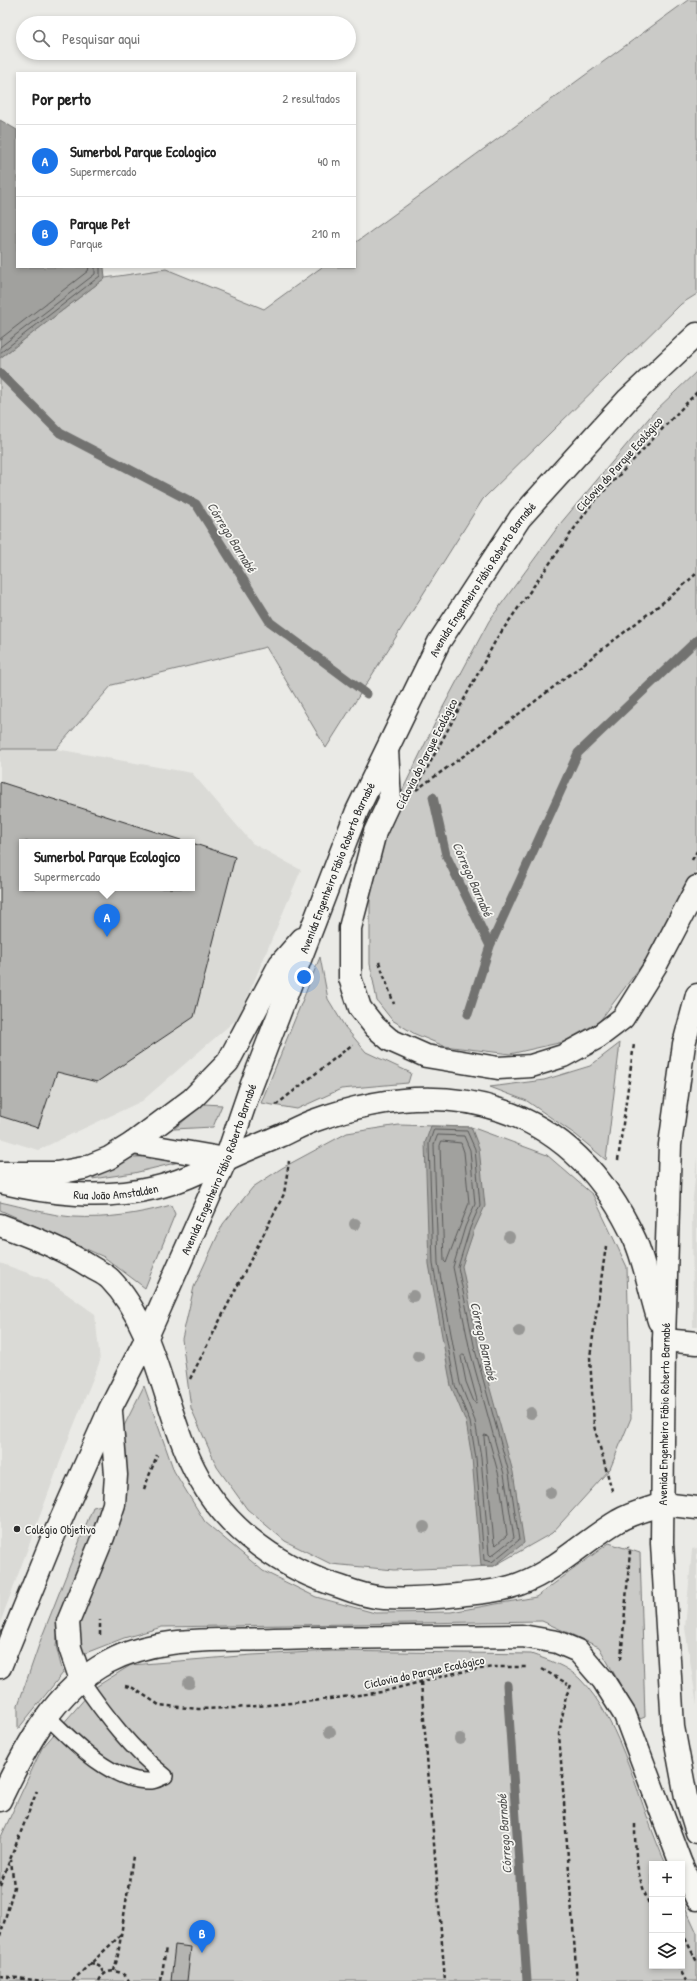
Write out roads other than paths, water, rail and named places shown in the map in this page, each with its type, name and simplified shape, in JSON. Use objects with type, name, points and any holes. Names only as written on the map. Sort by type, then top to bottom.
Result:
[{"type":"main road","name":"Avenida Engenheiro Fábio Roberto Barnabé","points":[[0,1667],[51,1542],[110,1409],[147,1337],[226,1159],[249,1092],[358,811],[387,747],[439,642],[520,518],[628,399],[697,334]]},
{"type":"main road","points":[[387,747],[390,800],[375,832],[350,928],[350,978],[360,1008],[375,1027],[390,1040],[426,1056],[498,1068],[531,1066],[563,1056],[598,1037],[623,1018],[656,965],[697,887]]},
{"type":"main road","points":[[0,1173],[57,1173],[84,1168],[109,1158],[133,1143],[192,1099],[228,1062],[280,964],[313,926]]},
{"type":"main road","name":"Avenida Engenheiro Fábio Roberto Barnabé","points":[[697,995],[684,1044],[670,1145],[664,1340],[662,1543],[673,1727],[686,1797],[697,1832]]},
{"type":"main road","name":"Rua João Amstalden","points":[[0,1182],[38,1191],[84,1195],[123,1193],[155,1188],[192,1177],[226,1159],[311,1122],[354,1108],[399,1100],[423,1099],[475,1103],[516,1116],[551,1134],[578,1156],[613,1200],[635,1241],[664,1340]]},
{"type":"main road","points":[[133,1143],[226,1159]]},
{"type":"main road","points":[[0,1225],[35,1238],[76,1257],[109,1278],[131,1306],[147,1337],[173,1416],[198,1477],[218,1505],[257,1544],[300,1572],[325,1582],[382,1598],[432,1598],[510,1587],[540,1575],[620,1519],[663,1504],[697,1508]]},
{"type":"main road","points":[[664,1340],[697,1343]]},
{"type":"main road","points":[[81,1680],[70,1648],[68,1622],[103,1537],[114,1504],[116,1475],[110,1409]]},
{"type":"main road","points":[[0,1800],[26,1747],[46,1715],[81,1680],[108,1662],[148,1647],[176,1642],[522,1636],[556,1642],[578,1651],[603,1680],[625,1715],[680,1861]]},
{"type":"main road","points":[[685,1872],[697,1899]]},
{"type":"lane","points":[[46,1715],[89,1756],[128,1778],[152,1781],[166,1776],[147,1760],[110,1720],[81,1680]]},
{"type":"water","points":[[0,120],[16,129],[16,268],[104,268],[105,278],[0,358]]},
{"type":"water","points":[[431,1126],[471,1127],[479,1148],[485,1206],[474,1230],[462,1266],[479,1349],[513,1472],[524,1543],[494,1566],[481,1566],[472,1458],[466,1422],[451,1386],[429,1264],[425,1143]]},
{"type":"waterway","name":"Córrego Barnabé","points":[[0,373],[60,433],[196,504],[270,622],[367,694]]},
{"type":"waterway","points":[[468,1014],[490,946],[578,753],[697,640]]},
{"type":"waterway","name":"Córrego Barnabé","points":[[433,797],[446,855],[490,946]]},
{"type":"waterway","name":"Córrego Barnabé","points":[[507,1685],[527,1981]]},
{"type":"place","name":"Sumerbol Parque Ecologico","points":[[107,937]]},
{"type":"place","name":"Colégio Objetivo","points":[[17,1529]]},
{"type":"place","name":"Parque Pet","points":[[202,1953]]}]
